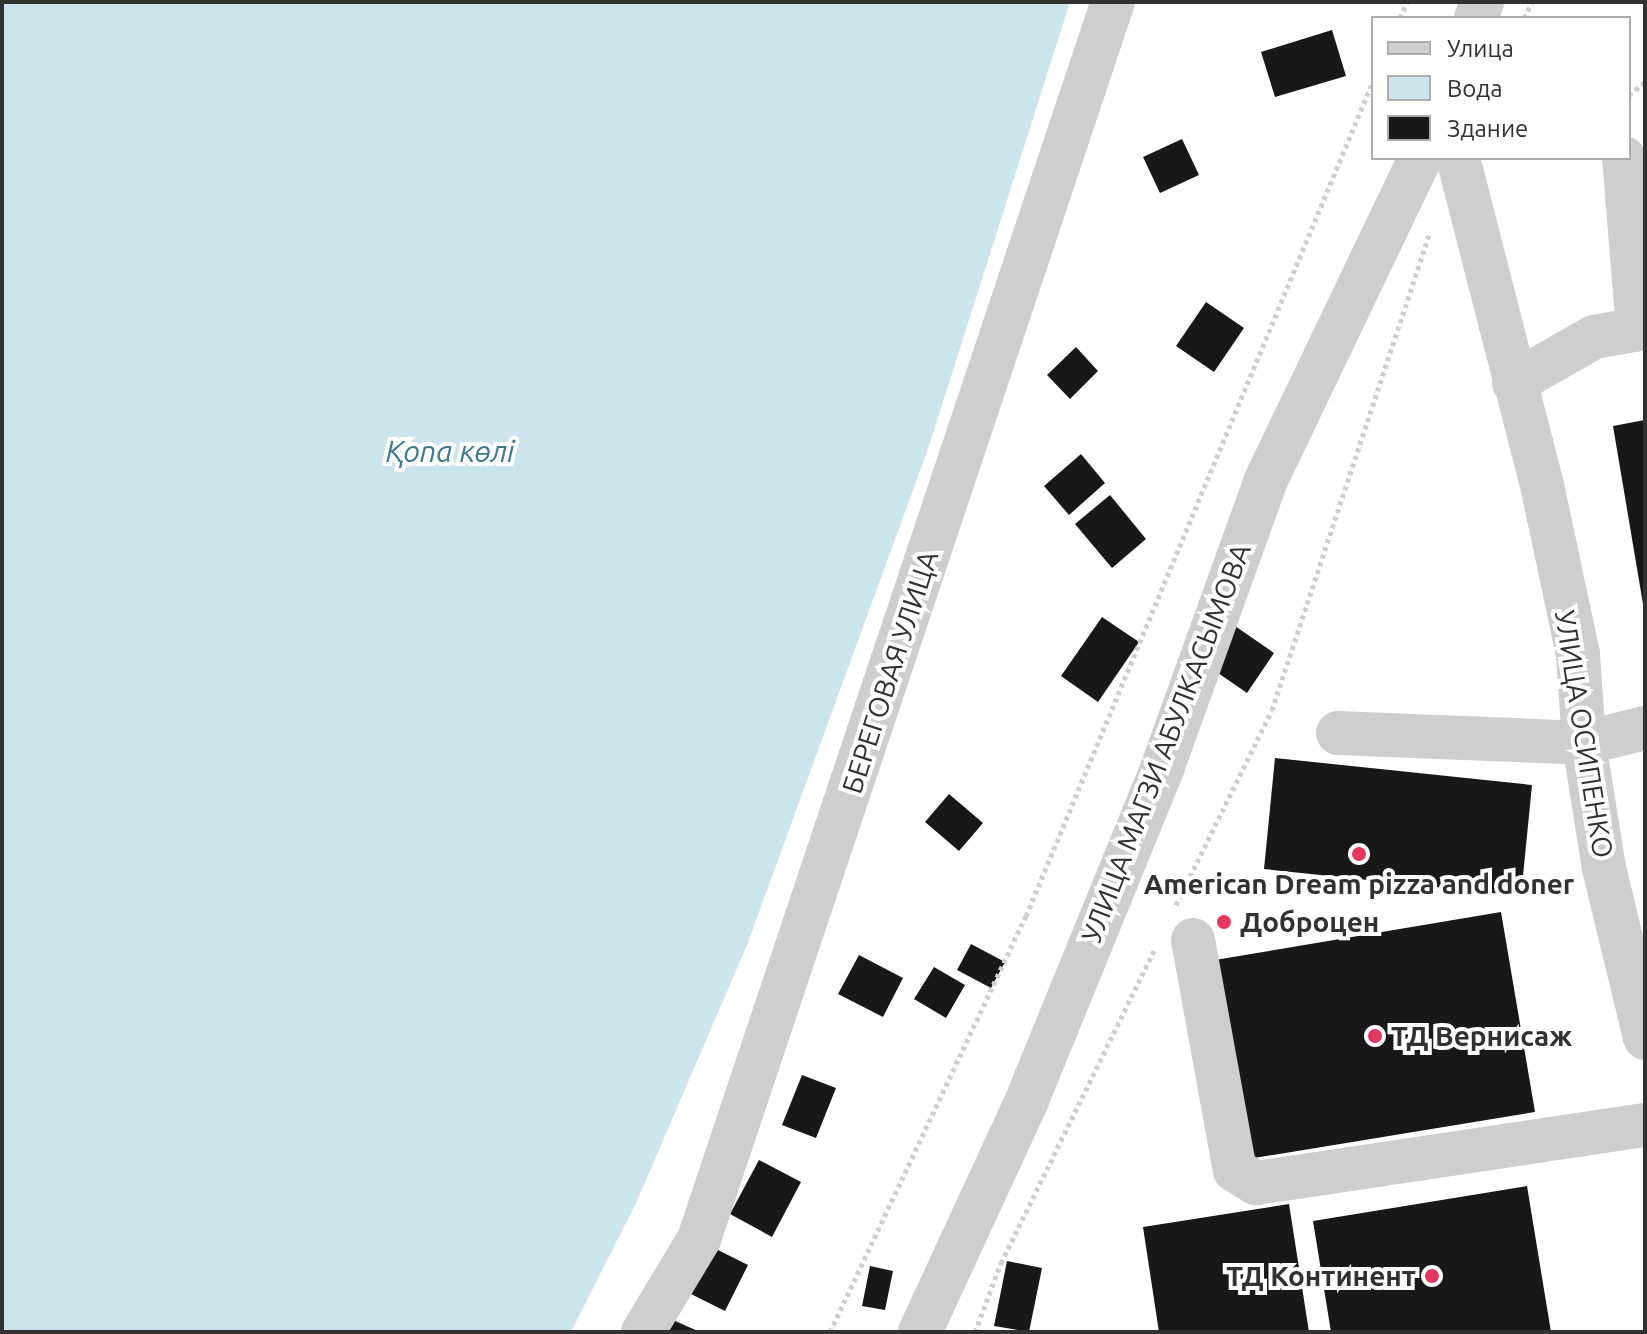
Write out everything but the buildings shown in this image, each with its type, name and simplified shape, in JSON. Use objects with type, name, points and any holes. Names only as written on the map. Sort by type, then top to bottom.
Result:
[{"type":"street","name":"БЕРЕГОВАЯ УЛИЦА","points":[[643,1332],[699,1239],[1113,2]]},
{"type":"street","name":"УЛИЦА МАГЗИ АБУЛКАСЫМОВА","points":[[920,1332],[1033,1086],[1163,766],[1265,482],[1419,160]]},
{"type":"street","name":"УЛИЦА ОСИПЕНКО","points":[[1458,160],[1578,654],[1584,743],[1604,868],[1645,1038]]},
{"type":"street","points":[[1514,383],[1594,337],[1641,328],[1624,160]]},
{"type":"street","points":[[1338,733],[1584,743],[1645,728]]},
{"type":"street","points":[[1176,929],[1235,1170],[1256,1183],[1645,1125]]},
{"type":"path","points":[[830,1332],[1026,916],[1371,86]]},
{"type":"path","points":[[975,1332],[1001,1263],[1176,929],[1272,710],[1430,232]]},
{"type":"water","name":"Қопа көлі","points":[[2,2],[1070,2],[928,449],[747,945],[637,1201],[571,1332],[2,1332]]},
{"type":"place","name":"American Dream pizza and doner","points":[[1359,854]]},
{"type":"place","name":"Доброцен","points":[[1224,922]]},
{"type":"place","name":"ТД Вернисаж","points":[[1375,1036]]},
{"type":"place","name":"ТД Континент","points":[[1432,1276]]}]
